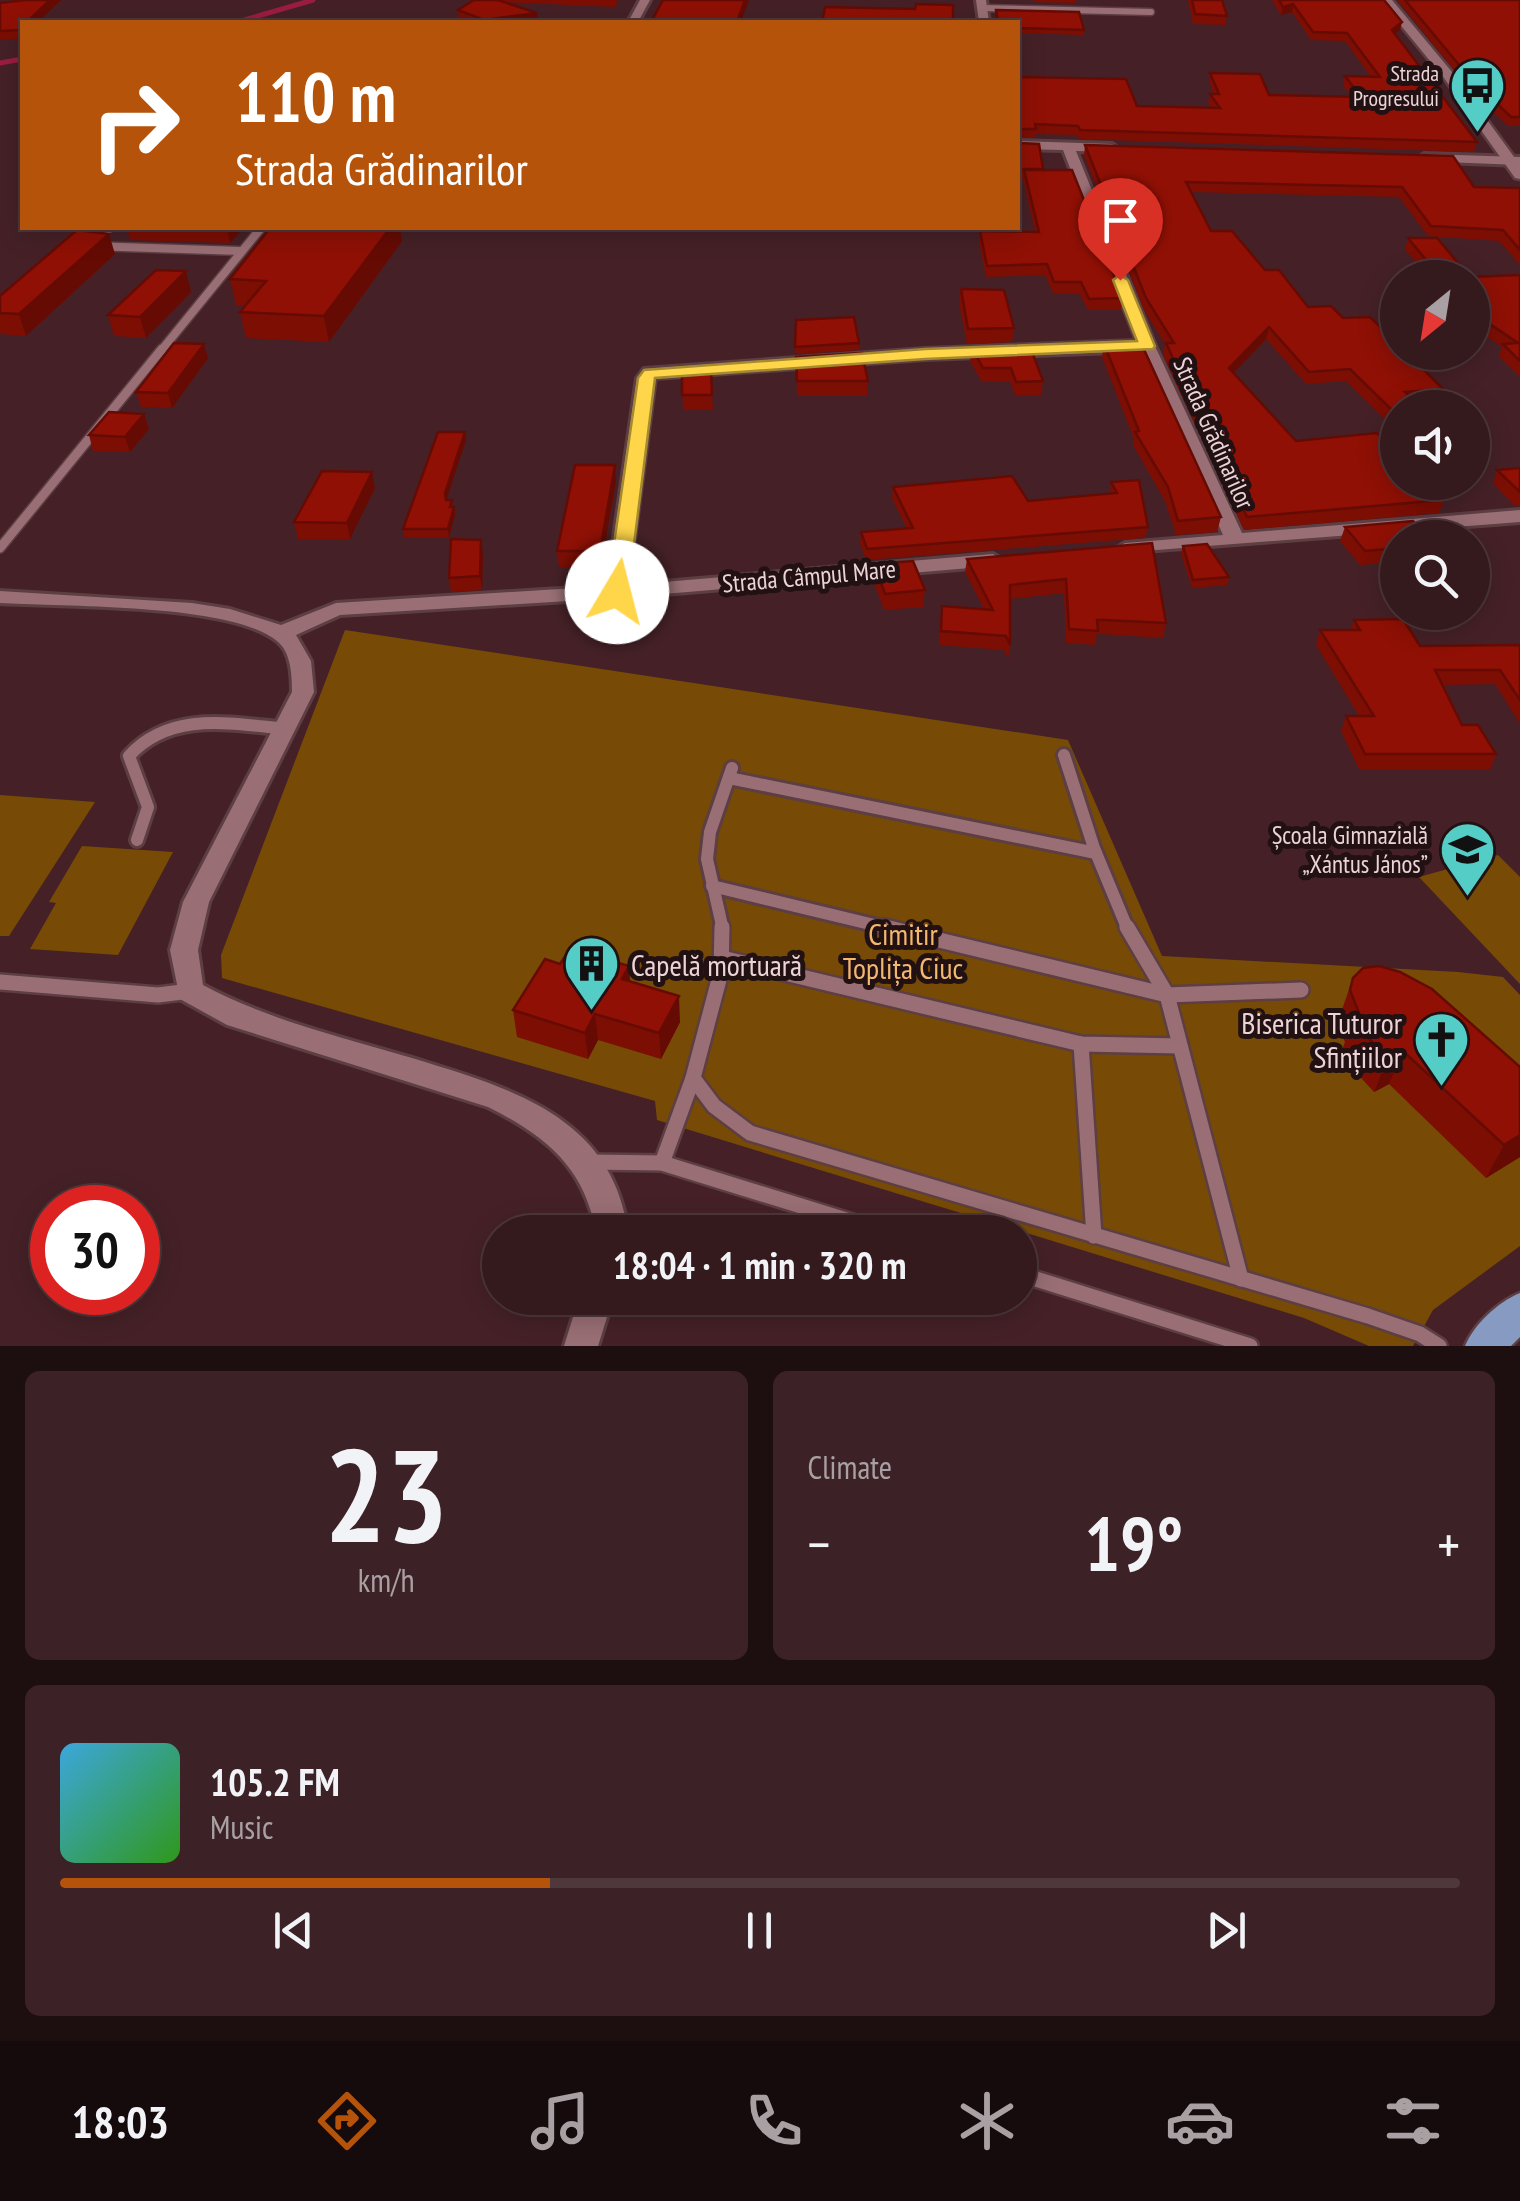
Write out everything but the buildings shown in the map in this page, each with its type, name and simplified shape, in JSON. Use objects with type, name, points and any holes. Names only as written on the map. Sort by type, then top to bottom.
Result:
[{"type":"main road","points":[[1386,0],[1514,160],[1520,175]]},
{"type":"street","points":[[1020,145],[1126,149]]},
{"type":"street","name":"Strada Grădinarilor","points":[[1068,147],[1147,346],[1235,540]]},
{"type":"street","points":[[1413,157],[1514,160]]},
{"type":"street","name":"Strada Grădinarilor","points":[[617,592],[646,378],[650,373],[925,354],[1147,346]]},
{"type":"street","points":[[1099,552],[1520,516]]},
{"type":"street","name":"Strada Câmpul Mare","points":[[282,633],[336,609],[617,592],[1021,558]]},
{"type":"street","points":[[0,598],[200,612],[258,623],[282,633],[298,654],[304,675],[303,692],[288,729],[196,902],[184,950],[190,991],[237,1018],[496,1097],[548,1126],[586,1162],[609,1215]]},
{"type":"street","points":[[581,1346],[591,1315]]},
{"type":"lane","points":[[982,4],[1150,12]]},
{"type":"lane","points":[[107,230],[92,246],[242,251]]},
{"type":"lane","points":[[0,548],[258,230]]},
{"type":"lane","points":[[137,840],[148,808],[129,756],[137,743],[155,731],[178,725],[288,729]]},
{"type":"lane","points":[[1064,755],[1096,853],[1146,967],[1167,994],[1241,1279]]},
{"type":"lane","points":[[662,1163],[693,1078],[722,958],[724,934],[707,859],[710,832],[731,773],[832,802],[1096,853]]},
{"type":"lane","points":[[712,886],[1167,994],[1300,990]]},
{"type":"lane","points":[[722,958],[1082,1044],[1180,1046]]},
{"type":"lane","points":[[0,982],[158,995],[190,991]]},
{"type":"lane","points":[[1082,1044],[1094,1236]]},
{"type":"lane","points":[[693,1078],[720,1114],[762,1139],[1368,1316],[1420,1334],[1439,1346]]},
{"type":"lane","points":[[586,1162],[662,1163],[830,1215]]},
{"type":"lane","points":[[1037,1279],[1250,1346]]},
{"type":"green space","name":"Cimitir Toplița Ciuc","points":[[345,630],[1068,740],[1162,956],[1458,972],[1503,977],[1520,995],[1520,1246],[1433,1310],[1413,1346],[1369,1346],[1304,1318],[1037,1236],[1037,1215],[967,1215],[657,1120],[655,1101],[222,978],[221,955]]},
{"type":"green space","points":[[0,795],[95,802],[9,936],[0,936]]},
{"type":"green space","points":[[82,846],[173,852],[118,955],[30,949],[56,903],[49,902]]},
{"type":"green space","points":[[1498,855],[1520,877],[1520,984],[1419,877]]},
{"type":"waterway","points":[[244,20],[313,0]]},
{"type":"waterway","points":[[0,63],[20,59]]},
{"type":"place","name":"Strada Progresului","points":[[1478,135]]},
{"type":"place","name":"Școala Gimnazială „Xántus János”","points":[[1467,898]]},
{"type":"place","name":"Capelă mortuară","points":[[592,1013]]},
{"type":"place","name":"Biserica Tuturor Sfințiilor","points":[[1441,1088]]},
{"type":"route","points":[[617,592],[646,378],[650,373],[925,354],[1147,346],[1120,280]]}]
